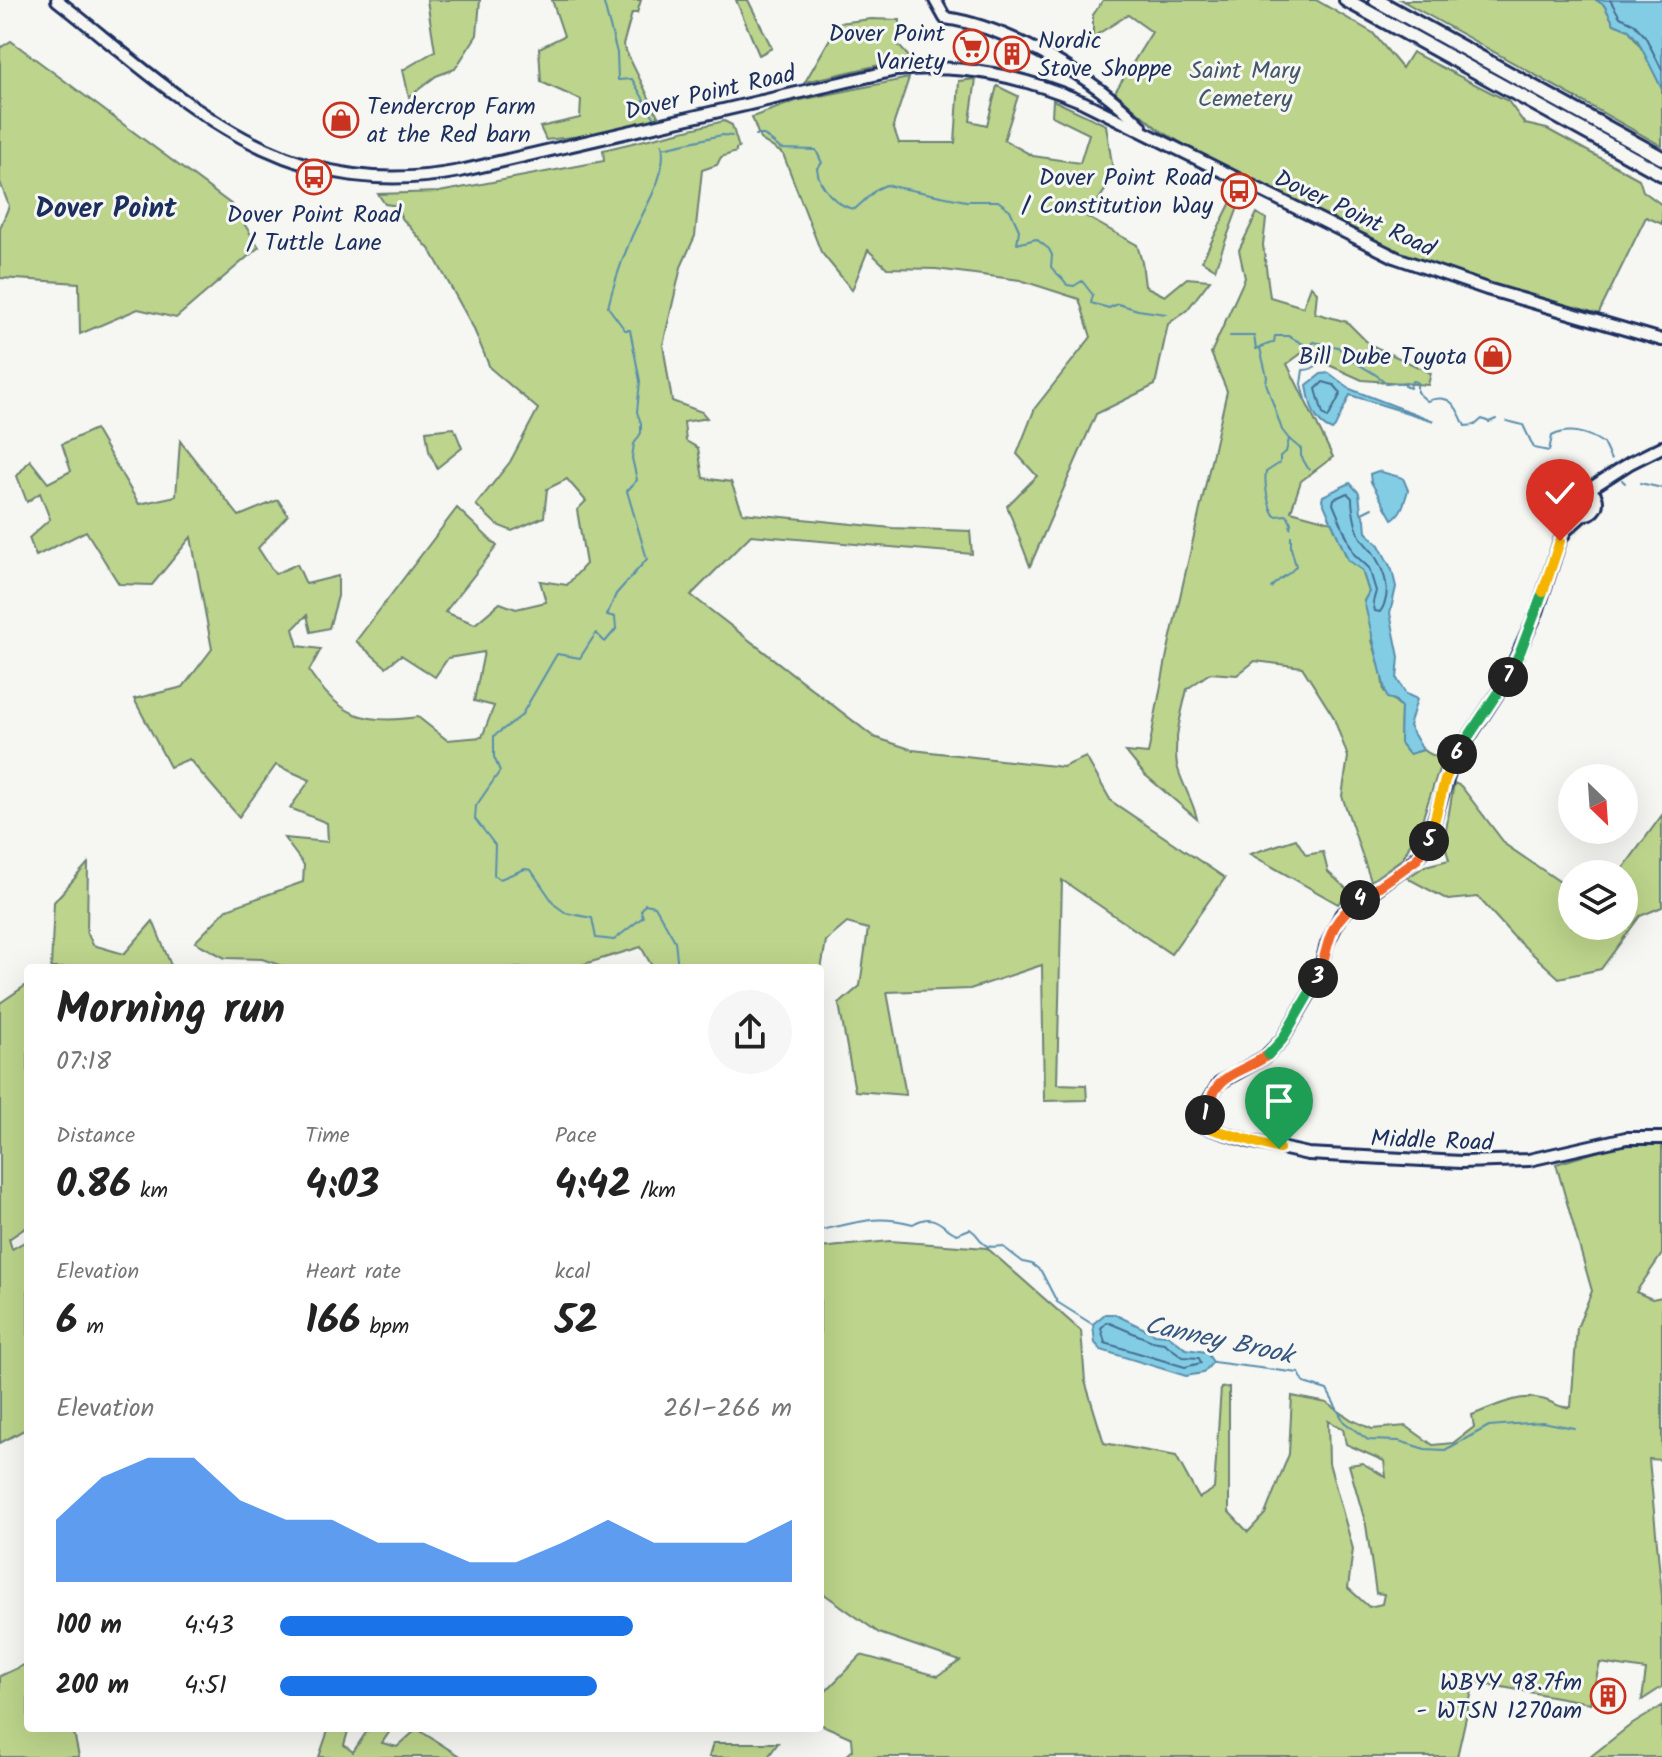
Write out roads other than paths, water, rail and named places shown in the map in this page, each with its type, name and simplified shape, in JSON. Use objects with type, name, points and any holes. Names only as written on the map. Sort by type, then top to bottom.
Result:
[{"type":"highway","points":[[1346,0],[1662,174]]},
{"type":"highway","points":[[1376,0],[1662,158]]},
{"type":"main road","name":"Dover Point Road","points":[[57,0],[189,104],[235,136],[295,163],[360,176],[417,178],[460,171],[845,81],[915,68],[963,68],[1014,77],[1060,92],[1148,133],[1417,266],[1662,340]]},
{"type":"main road","points":[[935,0],[945,18],[1007,36],[1033,49],[1126,110],[1148,133]]},
{"type":"main road","points":[[1566,530],[1566,521],[1578,493],[1662,447]]},
{"type":"main road","points":[[1566,530],[1593,510],[1596,499],[1612,476]]},
{"type":"main road","points":[[1588,490],[1596,499]]},
{"type":"main road","points":[[1574,504],[1579,512],[1585,513]]},
{"type":"main road","name":"Middle Road","points":[[1566,530],[1537,612],[1513,667],[1448,771],[1428,843],[1416,860],[1337,920],[1317,981],[1277,1047],[1219,1083],[1210,1098],[1202,1126],[1249,1141],[1308,1154],[1461,1162],[1529,1160],[1626,1138],[1662,1138]]},
{"type":"water","points":[[1596,0],[1662,0],[1662,89],[1638,41],[1629,30],[1614,24],[1604,5]]},
{"type":"water","points":[[1329,373],[1350,389],[1434,421],[1350,395],[1332,430],[1317,418],[1307,385],[1321,374]]},
{"type":"water","points":[[1378,471],[1403,478],[1408,490],[1401,510],[1392,519],[1371,482],[1370,474]]},
{"type":"water","points":[[1350,483],[1359,493],[1366,532],[1379,545],[1392,570],[1396,587],[1390,613],[1399,657],[1397,679],[1406,694],[1417,699],[1409,726],[1423,750],[1409,754],[1400,743],[1401,707],[1395,700],[1387,698],[1364,601],[1369,592],[1362,570],[1348,560],[1322,500],[1323,496]]},
{"type":"water","points":[[1105,1314],[1114,1314],[1155,1334],[1168,1335],[1186,1349],[1206,1352],[1213,1362],[1203,1373],[1186,1376],[1101,1350],[1095,1343],[1093,1324]]},
{"type":"waterway","name":"Canney Brook","points":[[603,0],[617,53],[618,80],[632,79],[655,119]]},
{"type":"waterway","points":[[663,148],[722,135],[732,136]]},
{"type":"waterway","points":[[756,135],[764,135],[781,149],[816,150],[822,163],[817,168],[821,182],[835,200],[855,209],[886,185],[966,201],[998,201],[1010,210],[1019,230],[1017,244],[1036,239],[1049,249],[1051,267],[1067,285],[1074,286],[1082,281],[1093,295],[1091,303],[1109,308],[1118,304],[1166,314]]},
{"type":"waterway","name":"Canney Brook","points":[[662,144],[662,168],[628,245],[608,307],[625,330],[630,330],[640,381],[637,412],[641,433],[634,444],[632,458],[637,480],[627,491],[647,559],[616,594],[607,615],[615,617],[616,629],[605,642],[596,633],[580,658],[557,654],[521,716],[494,736],[494,757],[500,771],[476,806],[475,819],[495,845],[494,875],[500,879],[525,869],[531,870],[555,905],[566,913],[592,918],[596,938],[614,940],[643,917],[641,911],[645,904],[655,906],[675,941],[678,964]]},
{"type":"waterway","points":[[1230,336],[1254,336],[1256,349],[1274,342],[1275,336],[1288,336],[1309,347],[1314,342],[1338,347],[1387,384],[1406,382],[1405,386],[1410,388],[1412,381],[1417,382],[1417,392],[1427,401],[1448,400],[1465,426],[1475,425],[1482,419],[1489,422],[1496,419]]},
{"type":"waterway","points":[[1305,399],[1301,384],[1303,370],[1318,363],[1324,346]]},
{"type":"waterway","points":[[1260,348],[1266,383],[1282,430],[1289,439],[1286,452],[1280,456],[1280,463],[1266,472],[1267,495],[1275,516],[1287,515],[1290,528]]},
{"type":"waterway","points":[[1507,421],[1523,425],[1534,448],[1549,451],[1552,436],[1578,432],[1603,443],[1611,460]]},
{"type":"waterway","points":[[1289,439],[1301,449],[1301,456],[1309,470]]},
{"type":"waterway","points":[[1622,480],[1625,483]]},
{"type":"waterway","points":[[1640,483],[1662,488]]},
{"type":"waterway","points":[[1362,513],[1372,508]]},
{"type":"waterway","points":[[1271,588],[1296,566],[1291,536]]},
{"type":"waterway","name":"Canney Brook","points":[[824,1229],[866,1221],[913,1224],[927,1219],[957,1234],[970,1229],[985,1245],[1002,1246],[1041,1271],[1057,1302],[1092,1324]]},
{"type":"waterway","name":"Canney Brook","points":[[1213,1362],[1299,1373],[1304,1383],[1327,1390],[1344,1422],[1368,1440],[1399,1441],[1425,1449],[1445,1450],[1489,1426],[1542,1422],[1574,1428]]},
{"type":"place","name":"Dover Point Variety","points":[[971,47]]},
{"type":"place","name":"Nordic Stove Shoppe","points":[[1012,54]]},
{"type":"place","name":"Tendercrop Farm at the Red barn","points":[[341,120]]},
{"type":"place","name":"Dover Point Road / Tuttle Lane","points":[[314,177]]},
{"type":"place","name":"Dover Point Road / Constitution Way","points":[[1239,191]]},
{"type":"place","name":"Bill Dube Toyota","points":[[1493,356]]},
{"type":"place","name":"WBYY 98.7fm - WTSN 1270am","points":[[1608,1696]]},
{"type":"district","name":"Dover Point","points":[[106,207]]},
{"type":"park label","name":"Saint Mary Cemetery","points":[[1245,84]]}]
